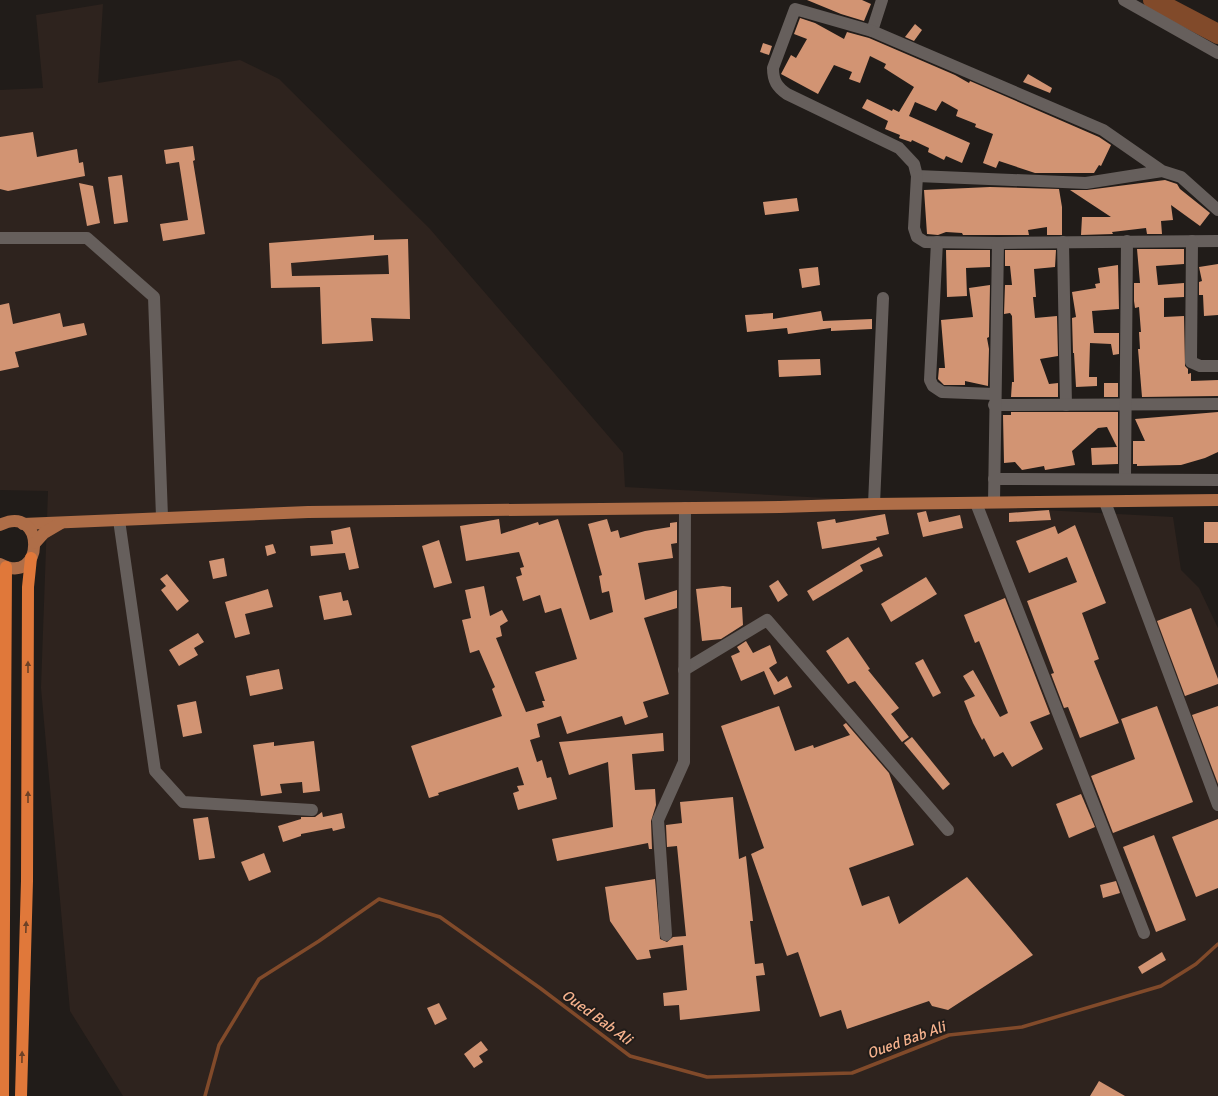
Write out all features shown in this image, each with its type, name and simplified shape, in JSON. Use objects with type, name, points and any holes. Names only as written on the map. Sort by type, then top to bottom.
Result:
[{"type":"highway","points":[[21,1096],[27,881],[28,587],[31,558]]},
{"type":"highway","points":[[3,565],[3,1096]]},
{"type":"main road","points":[[0,525],[17,523],[308,512],[780,507],[994,502],[1218,500]]},
{"type":"main road","points":[[0,520],[17,523],[32,532],[35,543],[34,553],[31,558],[22,565],[3,565]]},
{"type":"main road","points":[[35,543],[50,528],[70,521]]},
{"type":"street","points":[[872,31],[882,0]]},
{"type":"street","points":[[1124,0],[1218,53]]},
{"type":"street","points":[[1218,210],[1181,177],[1162,171],[1103,130],[872,31],[797,4],[773,68],[776,83],[788,94],[899,148],[914,164],[917,176],[915,233],[921,240],[925,242],[998,243],[1218,241]]},
{"type":"street","points":[[917,176],[1086,183],[1162,171]]},
{"type":"street","points":[[0,238],[87,238],[154,297],[162,517]]},
{"type":"street","points":[[1126,478],[1125,404],[1127,241]]},
{"type":"street","points":[[1192,241],[1191,362],[1200,366],[1218,366]]},
{"type":"street","points":[[937,242],[930,380],[933,386],[942,392],[994,400],[1066,405],[1218,404]]},
{"type":"street","points":[[1063,242],[1066,405]]},
{"type":"street","points":[[994,502],[994,400],[998,243]]},
{"type":"street","points":[[874,504],[883,298]]},
{"type":"street","points":[[994,479],[1126,478],[1218,480]]},
{"type":"street","points":[[1105,502],[1218,805]]},
{"type":"street","points":[[976,503],[1144,933]]},
{"type":"street","points":[[666,935],[658,820],[684,762],[685,508]]},
{"type":"street","points":[[119,520],[155,771],[183,802],[312,810]]},
{"type":"street","points":[[684,670],[767,620],[948,830]]},
{"type":"shaded area","points":[[103,4],[98,83],[240,60],[279,79],[430,229],[623,453],[625,487],[1173,517],[1181,570],[1199,588],[1218,628],[1218,1096],[123,1096],[70,1011],[41,688],[48,491],[0,490],[0,90],[43,88],[36,15]]},
{"type":"building","points":[[807,0],[862,0],[871,4],[864,21],[841,14]]},
{"type":"building","points":[[800,18],[815,23],[844,39],[847,32],[869,38],[955,75],[969,83],[970,81],[1099,137],[1111,145],[1101,166],[1099,165],[1094,173],[1035,173],[999,161],[996,168],[983,163],[993,134],[975,127],[976,124],[956,116],[958,110],[942,101],[936,111],[915,102],[909,116],[970,143],[962,163],[946,156],[944,160],[928,152],[929,148],[912,140],[911,142],[899,138],[900,135],[885,129],[888,121],[862,108],[867,99],[892,111],[893,109],[899,112],[914,87],[884,68],[886,64],[870,56],[860,83],[849,79],[852,72],[834,65],[818,94],[781,74],[791,55],[796,58],[807,39],[794,34]]},
{"type":"building","points":[[915,24],[922,30],[914,41],[905,37]]},
{"type":"building","points":[[763,43],[772,46],[769,55],[760,52]]},
{"type":"building","points":[[1028,74],[1052,88],[1050,93],[1023,82]]},
{"type":"building","points":[[33,132],[37,157],[77,149],[79,163],[83,162],[85,176],[8,191],[0,189],[0,137]]},
{"type":"building","points":[[193,146],[195,160],[193,161],[205,234],[163,241],[160,224],[188,220],[179,162],[166,164],[164,150]]},
{"type":"building","points":[[122,175],[128,222],[114,224],[108,177]]},
{"type":"building","points":[[1165,180],[1177,184],[1180,189],[1210,213],[1200,226],[1171,205],[1173,220],[1161,221],[1162,234],[1147,234],[1146,228],[1112,232],[1113,234],[1081,235],[1082,217],[1111,217],[1070,190],[1087,190]]},
{"type":"building","points":[[79,183],[93,186],[100,223],[87,226]]},
{"type":"building","points":[[990,187],[1059,189],[1062,207],[1062,235],[1047,235],[1047,227],[1028,230],[1029,235],[963,235],[962,233],[946,232],[938,235],[927,234],[924,190]]},
{"type":"building","points":[[797,198],[799,211],[765,215],[763,202]]},
{"type":"building","points":[[374,235],[374,240],[408,239],[410,319],[371,318],[373,341],[322,344],[320,287],[271,288],[269,243]],"holes":[[[388,255],[389,274],[292,276],[291,263]]]},
{"type":"building","points":[[1137,249],[1184,249],[1184,264],[1156,266],[1158,285],[1184,283],[1184,297],[1164,298],[1164,317],[1184,316],[1185,366],[1188,369],[1188,374],[1191,373],[1191,381],[1218,380],[1218,396],[1142,397],[1138,349],[1140,349],[1139,332],[1141,332],[1139,307],[1135,308],[1134,301],[1134,283],[1140,283]]},
{"type":"building","points":[[946,250],[990,250],[990,267],[966,268],[967,296],[947,297]]},
{"type":"building","points":[[1005,250],[1056,250],[1055,267],[1034,269],[1036,297],[1033,297],[1035,318],[1057,316],[1058,356],[1040,359],[1049,384],[1058,383],[1058,397],[1011,397],[1012,382],[1014,382],[1012,316],[1010,313],[1004,314],[1005,285],[1012,285],[1010,266],[1005,266]]},
{"type":"building","points":[[1218,264],[1218,315],[1204,316],[1203,295],[1199,295],[1199,282],[1202,281],[1199,267]]},
{"type":"building","points":[[1118,265],[1119,309],[1092,311],[1094,333],[1119,333],[1119,354],[1113,355],[1111,344],[1090,343],[1089,377],[1097,377],[1097,386],[1076,387],[1072,318],[1076,317],[1072,292],[1096,288],[1095,284],[1100,283],[1098,268]]},
{"type":"building","points":[[818,267],[820,285],[802,288],[799,269]]},
{"type":"building","points":[[990,285],[989,337],[987,338],[989,349],[988,386],[965,381],[965,385],[944,385],[938,379],[939,368],[945,368],[941,320],[973,317],[969,288]]},
{"type":"building","points":[[9,303],[13,324],[60,313],[63,327],[84,323],[87,335],[15,352],[19,367],[0,371],[0,305]]},
{"type":"building","points":[[821,311],[823,321],[872,319],[872,329],[831,331],[831,328],[788,334],[787,328],[747,332],[745,315],[773,313],[773,319]]},
{"type":"building","points":[[820,359],[821,375],[779,377],[778,360]]},
{"type":"building","points":[[1104,383],[1118,383],[1118,397],[1104,397]]},
{"type":"building","points":[[1011,412],[1118,412],[1118,464],[1092,465],[1091,448],[1117,447],[1107,427],[1098,428],[1072,451],[1075,465],[1045,470],[1044,466],[1022,470],[1015,462],[1004,463],[1003,415],[1011,415]]},
{"type":"building","points":[[1218,412],[1218,452],[1205,458],[1181,465],[1137,466],[1137,464],[1133,464],[1133,441],[1145,441],[1135,419]]},
{"type":"building","points":[[1049,510],[1051,520],[1009,522],[1009,513]]},
{"type":"building","points":[[926,511],[929,522],[960,515],[963,528],[923,537],[917,513]]},
{"type":"building","points":[[885,514],[889,534],[876,537],[877,540],[822,549],[817,522],[835,519],[836,523]]},
{"type":"building","points":[[499,519],[501,534],[538,522],[539,525],[558,519],[590,620],[613,612],[609,591],[602,593],[599,576],[602,575],[588,524],[607,519],[611,532],[618,530],[620,538],[645,531],[670,527],[670,523],[677,522],[677,543],[671,544],[673,558],[638,563],[645,600],[677,590],[677,608],[644,618],[669,694],[643,702],[648,717],[625,725],[622,716],[567,734],[561,716],[537,724],[540,737],[530,740],[537,762],[542,760],[547,778],[551,777],[557,799],[518,810],[513,793],[519,791],[517,786],[524,785],[518,767],[438,793],[439,795],[429,798],[411,746],[502,716],[492,689],[495,687],[479,650],[470,653],[462,620],[471,618],[465,590],[484,586],[490,616],[502,610],[508,621],[500,626],[502,636],[496,638],[526,712],[544,707],[542,701],[545,701],[535,672],[577,659],[561,608],[545,613],[540,595],[523,601],[516,577],[522,575],[520,568],[524,567],[519,552],[466,561],[460,526]]},
{"type":"building","points":[[1204,522],[1218,522],[1218,543],[1204,543]]},
{"type":"building","points":[[1075,525],[1106,603],[1082,613],[1099,659],[1094,661],[1119,723],[1080,738],[1068,707],[1064,708],[1051,674],[1054,673],[1027,601],[1077,582],[1067,557],[1029,573],[1016,541],[1055,526],[1058,534]]},
{"type":"building","points":[[350,527],[359,568],[349,570],[345,553],[311,556],[310,546],[333,544],[331,531]]},
{"type":"building","points":[[439,540],[452,583],[434,588],[422,546]]},
{"type":"building","points":[[273,544],[276,553],[267,556],[265,546]]},
{"type":"building","points":[[879,547],[883,556],[860,565],[863,571],[813,601],[807,591]]},
{"type":"building","points":[[224,558],[227,576],[213,579],[209,561]]},
{"type":"building","points":[[167,574],[189,601],[177,611],[161,590],[166,586],[160,579]]},
{"type":"building","points":[[926,577],[937,594],[891,622],[881,604]]},
{"type":"building","points":[[778,580],[788,595],[778,602],[769,586]]},
{"type":"building","points":[[723,586],[731,587],[731,608],[742,607],[743,625],[721,639],[702,641],[696,589]]},
{"type":"building","points":[[268,589],[273,607],[245,614],[250,634],[235,638],[225,602]]},
{"type":"building","points":[[341,592],[343,601],[348,600],[352,615],[324,620],[319,596]]},
{"type":"building","points":[[1005,598],[1050,714],[1030,722],[1043,749],[1012,767],[1003,752],[994,757],[984,738],[982,740],[964,701],[975,696],[963,676],[973,670],[1000,717],[1008,713],[979,641],[975,643],[964,615]]},
{"type":"building","points":[[1191,608],[1218,679],[1218,684],[1185,696],[1157,621]]},
{"type":"building","points":[[198,633],[204,642],[194,648],[198,655],[179,666],[169,650]]},
{"type":"building","points":[[848,637],[870,669],[868,670],[899,708],[891,714],[909,737],[902,742],[855,681],[848,684],[826,651]]},
{"type":"building","points":[[746,641],[753,653],[770,645],[777,663],[769,668],[778,682],[787,676],[792,687],[774,695],[764,671],[741,681],[731,656],[740,652],[737,647]]},
{"type":"building","points":[[923,659],[941,693],[933,697],[915,663]]},
{"type":"building","points":[[279,669],[283,689],[250,696],[246,676]]},
{"type":"building","points":[[196,701],[202,733],[183,737],[177,705]]},
{"type":"building","points":[[779,706],[795,751],[813,745],[814,748],[850,735],[843,725],[846,723],[889,773],[914,845],[849,868],[862,906],[889,896],[899,924],[967,877],[1033,955],[948,1010],[932,1006],[929,1001],[847,1029],[841,1010],[820,1017],[798,952],[787,956],[751,854],[764,848],[721,726]]},
{"type":"building","points":[[1157,706],[1193,802],[1113,833],[1091,776],[1135,759],[1121,719]]},
{"type":"building","points":[[1218,706],[1218,784],[1192,715]]},
{"type":"building","points":[[663,733],[664,751],[632,754],[635,790],[655,789],[656,805],[651,821],[652,849],[649,849],[648,843],[557,861],[552,839],[613,827],[608,762],[569,775],[559,742]]},
{"type":"building","points":[[912,737],[950,784],[943,790],[904,743]]},
{"type":"building","points":[[314,741],[320,791],[303,793],[302,782],[280,784],[282,793],[261,796],[253,745],[274,742],[274,746]]},
{"type":"building","points":[[1081,794],[1095,827],[1069,838],[1056,804]]},
{"type":"building","points":[[733,797],[739,859],[746,856],[753,921],[750,921],[755,964],[763,963],[765,975],[756,976],[760,1011],[680,1020],[679,1005],[664,1006],[663,993],[687,990],[683,945],[649,950],[651,958],[637,960],[610,921],[605,887],[655,879],[660,939],[667,942],[673,937],[686,936],[677,846],[667,847],[666,825],[682,823],[680,802]]},
{"type":"building","points":[[322,812],[323,817],[342,813],[345,828],[333,831],[332,828],[301,834],[301,836],[283,842],[278,826],[301,819],[301,817],[315,817]]},
{"type":"building","points":[[208,817],[215,858],[199,860],[193,819]]},
{"type":"building","points":[[1218,819],[1218,888],[1196,897],[1172,837]]},
{"type":"building","points":[[1154,835],[1186,920],[1156,932],[1123,847]]},
{"type":"building","points":[[264,853],[271,872],[249,881],[241,862]]},
{"type":"building","points":[[1116,881],[1120,893],[1103,898],[1100,885]]},
{"type":"building","points":[[1162,952],[1166,960],[1142,974],[1138,967]]},
{"type":"building","points":[[439,1003],[447,1019],[435,1025],[427,1008]]},
{"type":"building","points":[[481,1041],[488,1050],[479,1056],[483,1062],[474,1068],[464,1054]]},
{"type":"building","points":[[1099,1081],[1125,1096],[1090,1096]]},
{"type":"waterway","points":[[1153,0],[1218,34]]},
{"type":"waterway","name":"Oued Bab Ali","points":[[205,1096],[219,1045],[259,979],[319,941],[379,899],[440,917],[540,988],[630,1056],[707,1077],[852,1073],[949,1035],[1022,1027],[1161,986],[1196,964],[1218,944]]}]
